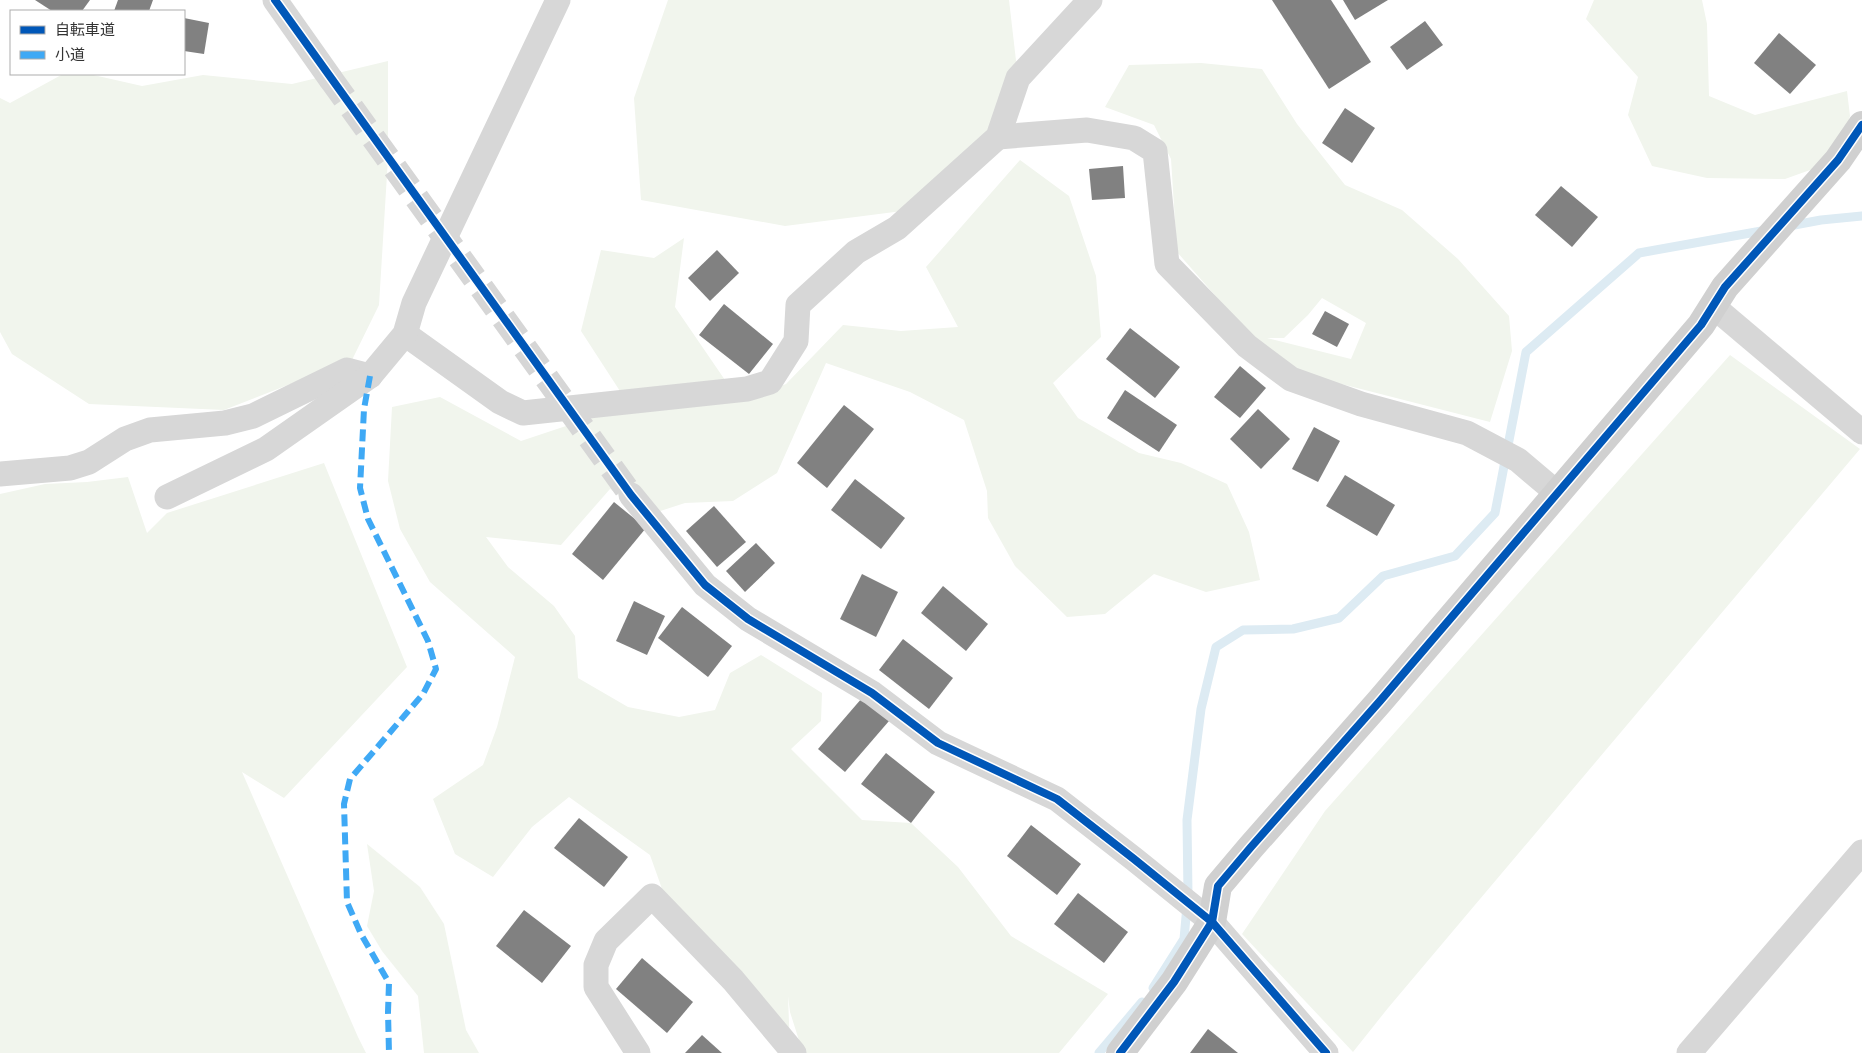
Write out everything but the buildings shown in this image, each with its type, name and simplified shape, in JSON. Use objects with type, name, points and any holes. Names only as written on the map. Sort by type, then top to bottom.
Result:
[{"type":"street","points":[[275,0],[330,78]]},
{"type":"street","points":[[167,496],[266,449],[370,376],[405,334],[414,303],[558,0]]},
{"type":"street","points":[[405,334],[500,402],[523,414],[747,389],[770,382],[796,341],[798,305],[856,252],[897,228],[998,137],[1018,78],[1090,0]]},
{"type":"street","points":[[1120,1053],[1174,982],[1212,922],[1218,886],[1380,701],[1701,325],[1726,286],[1838,160],[1862,125]]},
{"type":"street","points":[[998,137],[1087,130],[1134,138],[1155,151],[1167,264],[1247,346],[1291,379],[1361,404],[1467,433],[1518,460],[1557,493]]},
{"type":"street","points":[[1714,307],[1862,432]]},
{"type":"street","points":[[0,474],[70,468],[89,462],[125,439],[150,430],[225,422],[253,416],[347,370],[370,376]]},
{"type":"street","points":[[631,495],[705,585],[748,619],[872,693],[938,743],[1057,799],[1134,859],[1212,922],[1326,1053]]},
{"type":"street","points":[[1689,1053],[1862,852]]},
{"type":"street","points":[[638,1053],[596,988],[596,965],[606,942],[652,896],[733,980],[794,1053]]},
{"type":"shaded area","points":[[668,0],[1009,0],[1018,78],[998,137],[918,209],[785,226],[641,200],[634,98]]},
{"type":"shaded area","points":[[1594,0],[1702,0],[1707,24],[1709,96],[1755,115],[1847,91],[1850,116],[1838,160],[1785,179],[1707,178],[1652,166],[1628,115],[1638,77],[1586,19]]},
{"type":"shaded area","points":[[388,61],[388,158],[379,305],[352,360],[224,410],[89,404],[12,354],[0,332],[0,98],[10,103],[61,75],[93,75],[142,86],[203,75],[292,84]]},
{"type":"shaded area","points":[[1201,63],[1262,69],[1297,124],[1345,185],[1402,210],[1458,259],[1509,316],[1512,351],[1490,422],[1293,370],[1248,333],[1177,252],[1171,159],[1154,125],[1105,107],[1129,65]],"holes":[[[1322,298],[1366,323],[1351,359],[1267,338],[1284,338],[1308,315]]]},
{"type":"shaded area","points":[[1020,160],[1069,196],[1096,276],[1101,337],[1053,383],[1078,418],[1139,453],[1181,463],[1227,484],[1249,532],[1260,580],[1206,592],[1154,574],[1105,614],[1067,617],[1015,566],[988,518],[987,491],[964,420],[910,392],[826,363],[777,473],[733,501],[685,503],[648,515],[610,489],[561,545],[486,537],[508,567],[554,606],[575,636],[578,678],[628,707],[679,717],[715,710],[730,673],[761,655],[822,693],[821,721],[791,749],[862,820],[911,823],[958,867],[1011,936],[1108,994],[1059,1053],[803,1053],[790,1012],[788,996],[790,1049],[672,917],[650,855],[569,797],[532,827],[493,877],[455,854],[433,799],[483,765],[497,727],[515,657],[430,582],[400,529],[388,481],[392,407],[440,397],[521,441],[629,405],[581,331],[601,250],[654,258],[684,238],[675,307],[740,402],[786,384],[843,325],[901,331],[958,327],[926,267]]},
{"type":"shaded area","points":[[1730,355],[1860,449],[1388,1008],[1353,1052],[1242,934],[1325,811]]},
{"type":"shaded area","points":[[324,463],[407,667],[284,798],[242,772],[366,1053],[0,1053],[0,494],[45,484],[87,482],[128,477],[147,533],[167,513]]},
{"type":"shaded area","points":[[367,844],[420,887],[444,924],[466,1030],[479,1053],[424,1053],[418,996],[382,951],[367,926],[374,891]]},
{"type":"waterway","points":[[1789,226],[1821,220],[1862,216]]},
{"type":"waterway","points":[[1153,988],[1184,939],[1188,895],[1187,820],[1201,709],[1216,647],[1243,630],[1293,629],[1339,618],[1383,576],[1455,556],[1495,513],[1526,352],[1639,253],[1767,230]]},
{"type":"waterway","points":[[1099,1053],[1142,1002]]},
{"type":"tunnel","points":[[330,78],[631,495]]},
{"type":"marked path","points":[[370,376],[364,409],[360,488],[368,519],[428,641],[436,669],[423,694],[350,779],[344,804],[347,902],[361,934],[389,983],[389,1053]]},
{"type":"cycle path","points":[[275,0],[631,495],[705,585],[748,619],[872,693],[938,743],[1057,799],[1212,922],[1326,1053]]},
{"type":"cycle path","points":[[1120,1053],[1174,982],[1212,922],[1218,886],[1380,701],[1701,325],[1725,287],[1838,160],[1862,125]]}]
